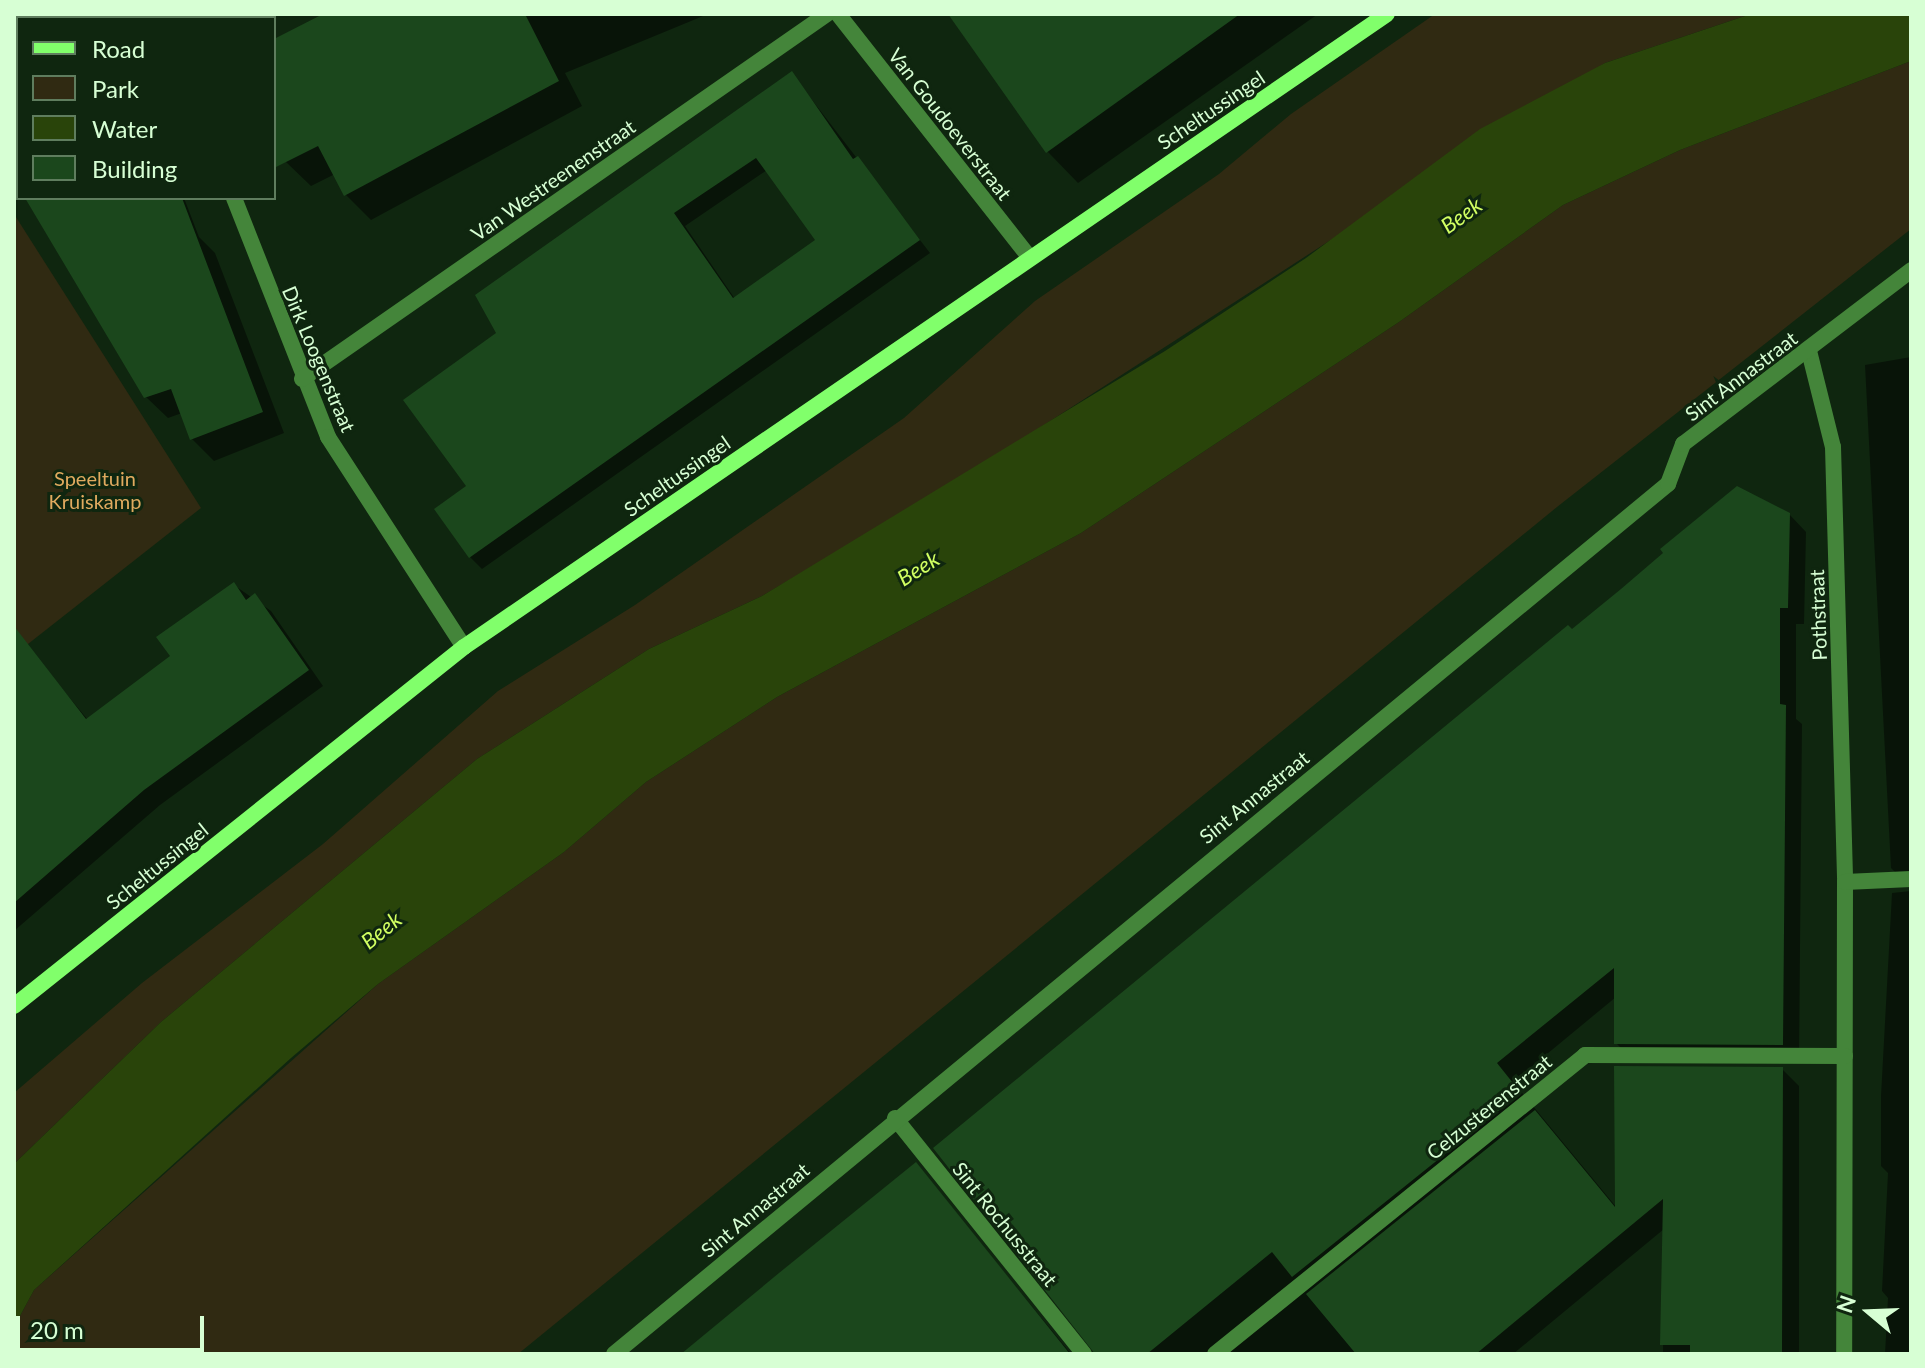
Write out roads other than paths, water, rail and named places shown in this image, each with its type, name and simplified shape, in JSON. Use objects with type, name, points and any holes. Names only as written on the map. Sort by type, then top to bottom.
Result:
[{"type":"street","name":"Van Westreenenstraat","points":[[302,379],[827,14]]},
{"type":"street","name":"Van Goudoeverstraat","points":[[838,14],[1030,258]]},
{"type":"street","name":"Scheltussingel","points":[[14,1006],[464,647],[1387,14]]},
{"type":"street","name":"Dirk Loogenstraat","points":[[235,200],[302,379],[328,437],[464,647]]},
{"type":"street","name":"Sint Annastraat","points":[[614,1354],[895,1118],[1668,484],[1683,444],[1809,351],[1911,270]]},
{"type":"street","name":"Pothstraat","points":[[1809,351],[1833,447],[1845,882],[1844,1354]]},
{"type":"street","points":[[1845,882],[1911,879]]},
{"type":"street","name":"Celzusterenstraat","points":[[1215,1354],[1585,1055],[1845,1056]]},
{"type":"street","name":"Sint Rochusstraat","points":[[895,1118],[1084,1354]]},
{"type":"water","name":"Beek","points":[[1751,14],[1911,14],[1911,61],[1680,150],[1563,205],[1399,322],[1081,533],[777,697],[646,782],[564,852],[378,984],[291,1058],[34,1290],[14,1327],[14,1164],[161,1022],[477,759],[649,649],[762,596],[1165,351],[1306,258],[1480,129],[1605,63]]},
{"type":"park label","name":"Speeltuin Kruiskamp","points":[[95,490]]}]
